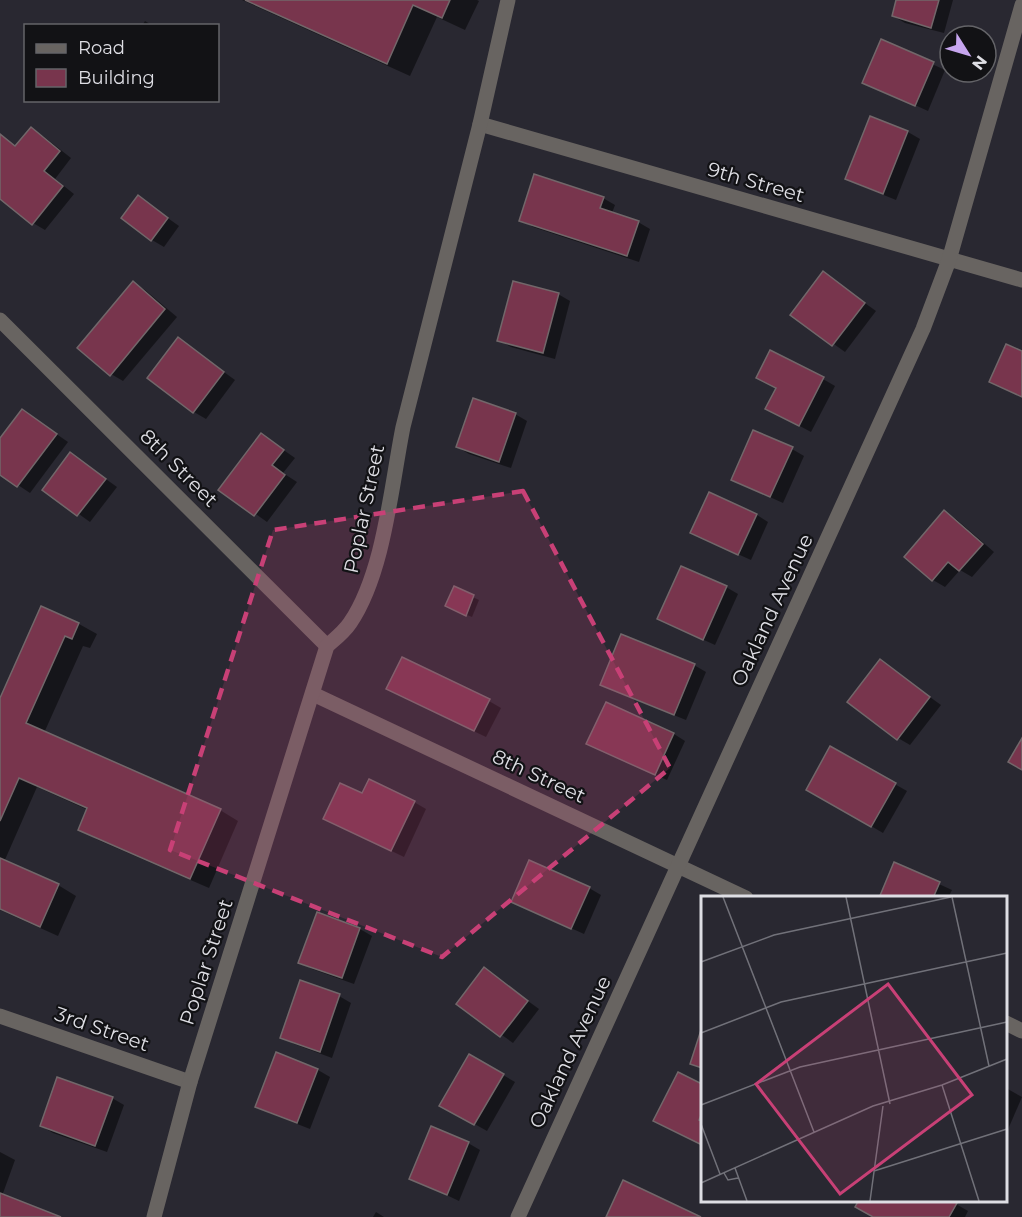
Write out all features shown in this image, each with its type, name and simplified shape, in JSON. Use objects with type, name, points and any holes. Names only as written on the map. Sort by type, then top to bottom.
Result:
[{"type":"street","name":"Poplar Street","points":[[154,1217],[190,1082],[327,646],[349,624],[369,587],[390,504],[403,428],[480,124],[508,0]]},
{"type":"street","name":"Oakland Avenue","points":[[518,1217],[923,329],[949,260],[1022,5]]},
{"type":"street","name":"9th Street","points":[[480,124],[1022,280]]},
{"type":"street","name":"8th Street","points":[[0,320],[327,646]]},
{"type":"street","name":"8th Street","points":[[313,694],[744,896]]},
{"type":"street","name":"3rd Street","points":[[0,1016],[190,1082]]},
{"type":"street","points":[[1007,1024],[1022,1031]]},
{"type":"highlighted area","points":[[523,491],[670,768],[442,957],[170,850],[273,530]]},
{"type":"building","points":[[245,0],[450,0],[442,18],[413,5],[387,64]]},
{"type":"building","points":[[896,0],[939,0],[931,28],[892,16]]},
{"type":"building","points":[[881,39],[934,62],[915,106],[862,83]]},
{"type":"building","points":[[870,116],[908,131],[883,194],[845,179]]},
{"type":"building","points":[[31,127],[60,151],[44,171],[63,186],[32,225],[0,199],[0,134],[15,146]]},
{"type":"building","points":[[534,174],[604,197],[600,208],[639,221],[627,256],[519,221]]},
{"type":"building","points":[[138,195],[168,218],[151,241],[121,218]]},
{"type":"building","points":[[823,271],[865,303],[832,346],[790,315]]},
{"type":"building","points":[[133,281],[165,309],[110,376],[77,348]]},
{"type":"building","points":[[513,281],[559,293],[543,353],[497,341]]},
{"type":"building","points":[[178,337],[224,372],[193,413],[147,378]]},
{"type":"building","points":[[1006,344],[1022,351],[1022,397],[989,382]]},
{"type":"building","points":[[770,350],[824,377],[799,426],[765,409],[776,388],[756,378]]},
{"type":"building","points":[[473,398],[516,413],[499,462],[456,447]]},
{"type":"building","points":[[22,409],[57,434],[17,487],[0,475],[0,438]]},
{"type":"building","points":[[753,430],[793,447],[770,497],[731,480]]},
{"type":"building","points":[[261,433],[284,450],[272,465],[285,475],[254,516],[218,490]]},
{"type":"building","points":[[70,452],[106,479],[77,516],[42,490]]},
{"type":"building","points":[[709,492],[757,514],[738,555],[690,533]]},
{"type":"building","points":[[944,510],[983,544],[959,571],[948,562],[932,581],[904,557]]},
{"type":"building","points":[[681,566],[727,586],[703,640],[657,619]]},
{"type":"building","points":[[454,586],[474,595],[466,616],[445,606]]},
{"type":"building","points":[[41,606],[79,623],[72,639],[65,636],[26,723],[221,809],[190,879],[78,830],[87,808],[19,778],[0,821],[0,698]]},
{"type":"building","points":[[621,634],[695,664],[674,715],[600,685]]},
{"type":"building","points":[[402,657],[490,699],[474,731],[386,689]]},
{"type":"building","points":[[880,659],[930,697],[897,740],[847,702]]},
{"type":"building","points":[[606,702],[674,733],[655,775],[586,744]]},
{"type":"building","points":[[1022,738],[1022,770],[1008,762]]},
{"type":"building","points":[[830,746],[896,783],[871,827],[806,790]]},
{"type":"building","points":[[369,779],[415,801],[391,851],[323,819],[340,783],[362,793]]},
{"type":"building","points":[[0,858],[59,884],[40,927],[0,909]]},
{"type":"building","points":[[529,860],[590,887],[571,929],[511,902]]},
{"type":"building","points":[[894,862],[940,882],[934,896],[880,896]]},
{"type":"building","points":[[317,912],[360,928],[342,978],[298,963]]},
{"type":"building","points":[[484,967],[528,1001],[500,1037],[456,1004]]},
{"type":"building","points":[[300,980],[340,994],[320,1052],[280,1038]]},
{"type":"building","points":[[701,1030],[701,1068],[690,1064]]},
{"type":"building","points":[[276,1052],[318,1069],[297,1123],[255,1107]]},
{"type":"building","points":[[469,1054],[504,1074],[474,1125],[439,1106]]},
{"type":"building","points":[[678,1072],[701,1084],[699,1120],[701,1121],[701,1145],[653,1121]]},
{"type":"building","points":[[57,1077],[113,1097],[95,1146],[40,1126]]},
{"type":"building","points":[[431,1126],[469,1142],[447,1195],[409,1179]]},
{"type":"building","points":[[623,1180],[701,1217],[606,1217]]},
{"type":"building","points":[[0,1193],[61,1217],[0,1217]]},
{"type":"building","points":[[858,1202],[957,1203],[949,1217],[873,1217],[855,1207]]}]
